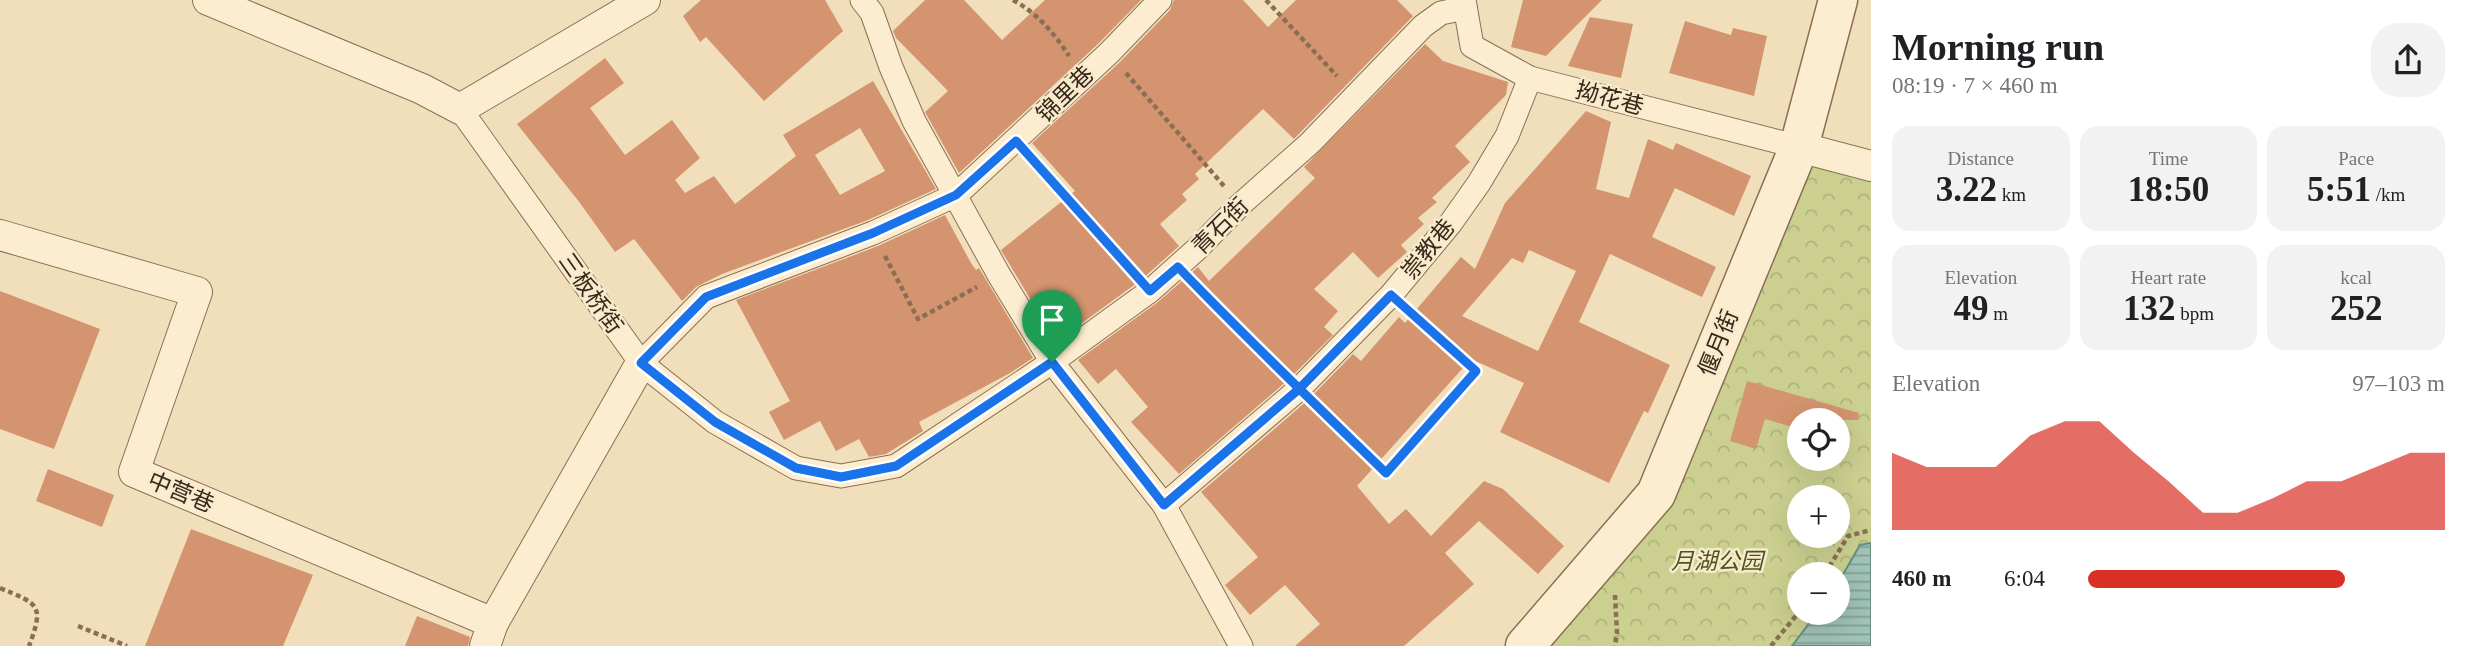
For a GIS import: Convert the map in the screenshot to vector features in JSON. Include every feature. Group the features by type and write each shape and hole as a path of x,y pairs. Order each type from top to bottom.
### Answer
{"street":[{"path":"208,0 422,89 460,109 645,0"},
{"path":"862,0 872,13 914,121 999,275 1052,362 1164,505 1241,646"},
{"name":"锦里巷","path":"641,363 706,297 873,233 956,195 1085,76 1160,0"},
{"name":"偃月街","path":"1525,646 1657,494 1799,147 1838,0"},
{"name":"青石街","path":"1052,362 1150,291 1178,267 1240,205 1310,143 1423,26 1441,13 1464,4"},
{"name":"拗花巷","path":"1464,4 1472,46 1530,78 1799,147"},
{"name":"崇教巷","path":"1164,505 1299,389 1391,295 1450,224 1479,183 1507,136 1530,78"},
{"name":"三板桥街","path":"460,109 641,363 715,422 796,468 841,477 896,466 1052,362"},
{"path":"1799,147 1871,166"},
{"name":"中营巷","path":"0,234 197,292 134,472 489,635"},
{"path":"489,635 641,363"}],"path":[{"path":"1013,0 1028,8 1056,36 1085,76"},
{"path":"1266,0 1356,97"},
{"path":"1109,53 1240,205"},
{"path":"1016,141 1150,291"},
{"path":"873,233 918,319 999,275"},
{"path":"1178,267 1386,473 1476,371 1391,295"},
{"path":"1832,562 1848,536 1871,530"},
{"path":"1611,587 1615,596 1615,646"},
{"path":"0,589 27,600 36,607 38,617 29,646"},
{"path":"1771,646 1788,625"},
{"path":"78,626 127,646"}],"green space":[{"name":"月湖公园","path":"1807,160 1871,177 1871,646 1536,646 1661,497"}],"water":[{"path":"1871,543 1871,646 1792,646 1808,625 1850,625 1850,562 1860,545"}],"building":[{"path":"701,0 825,0 843,31 764,101 706,37 700,42 683,16"},
{"path":"925,0 964,0 1002,40 1045,0 1141,0 1099,43 959,173 925,112 948,91 896,38 893,31"},
{"path":"1174,0 1243,0 1268,27 1296,0 1397,0 1413,16 1294,139 1263,109 1195,174 1199,179 1182,194 1187,200 1160,224 1179,246 1141,280 1056,342 1001,250 1075,191 1032,143 1119,63 1170,10"},
{"path":"1523,0 1602,0 1546,56 1511,47"},
{"path":"1590,17 1633,24 1621,78 1568,66"},
{"path":"1685,21 1731,35 1733,28 1767,36 1754,96 1669,73"},
{"path":"1425,44 1443,61 1508,82 1506,95 1455,146 1470,162 1432,198 1437,202 1418,218 1424,224 1401,245 1407,252 1378,278 1353,252 1314,289 1338,311 1324,327 1333,335 1289,379 1179,474 1131,422 1148,407 1116,369 1098,384 1078,360 1158,302 1198,267 1209,281 1315,178 1304,167"},
{"path":"605,58 624,83 590,108 625,155 672,120 700,158 675,180 685,193 714,176 735,204 796,156 783,135 873,81 936,189 868,220 722,274 696,287 682,301 634,239 615,252 517,124","holes":["860,128 885,171 840,195 815,155"]},
{"path":"1586,111 1611,122 1596,189 1629,198 1648,139 1673,150 1676,143 1751,176 1734,216 1675,188 1652,237 1716,267 1702,297 1610,254 1579,322 1670,365 1648,413 1644,411 1609,483 1500,432 1524,383 1471,359 1357,486 1389,524 1406,509 1431,536 1484,481 1503,489 1564,546 1538,574 1479,521 1445,553 1474,584 1404,646 1295,646 1320,624 1285,585 1250,615 1225,585 1258,557 1201,492 1308,400 1353,354 1361,361 1399,317 1405,323 1461,257 1475,269 1505,203","holes":["1529,250 1576,271 1538,351 1462,316 1512,258 1523,263"]},
{"path":"945,215 971,263 976,270 979,268 1033,358 919,422 923,431 886,454 869,457 859,439 836,451 820,421 784,440 769,412 790,401 736,300 878,246"},
{"path":"0,291 100,329 54,449 0,429"},
{"path":"1747,381 1842,408 1787,408 1787,425 1765,419 1756,449 1730,441"},
{"path":"1850,410 1859,413 1858,420 1850,420"},
{"path":"48,469 114,495 102,527 36,501"},
{"path":"191,529 313,575 283,646 145,646"},
{"path":"417,616 470,637 468,646 405,646"}],"route":[{"path":"1052,362 896,466 841,477 796,468 715,422 641,363 706,297 873,233 956,195 1016,141 1150,291 1178,267 1236,327 1299,389 1386,473 1476,371 1391,295 1299,389 1164,505 1052,362"}]}
